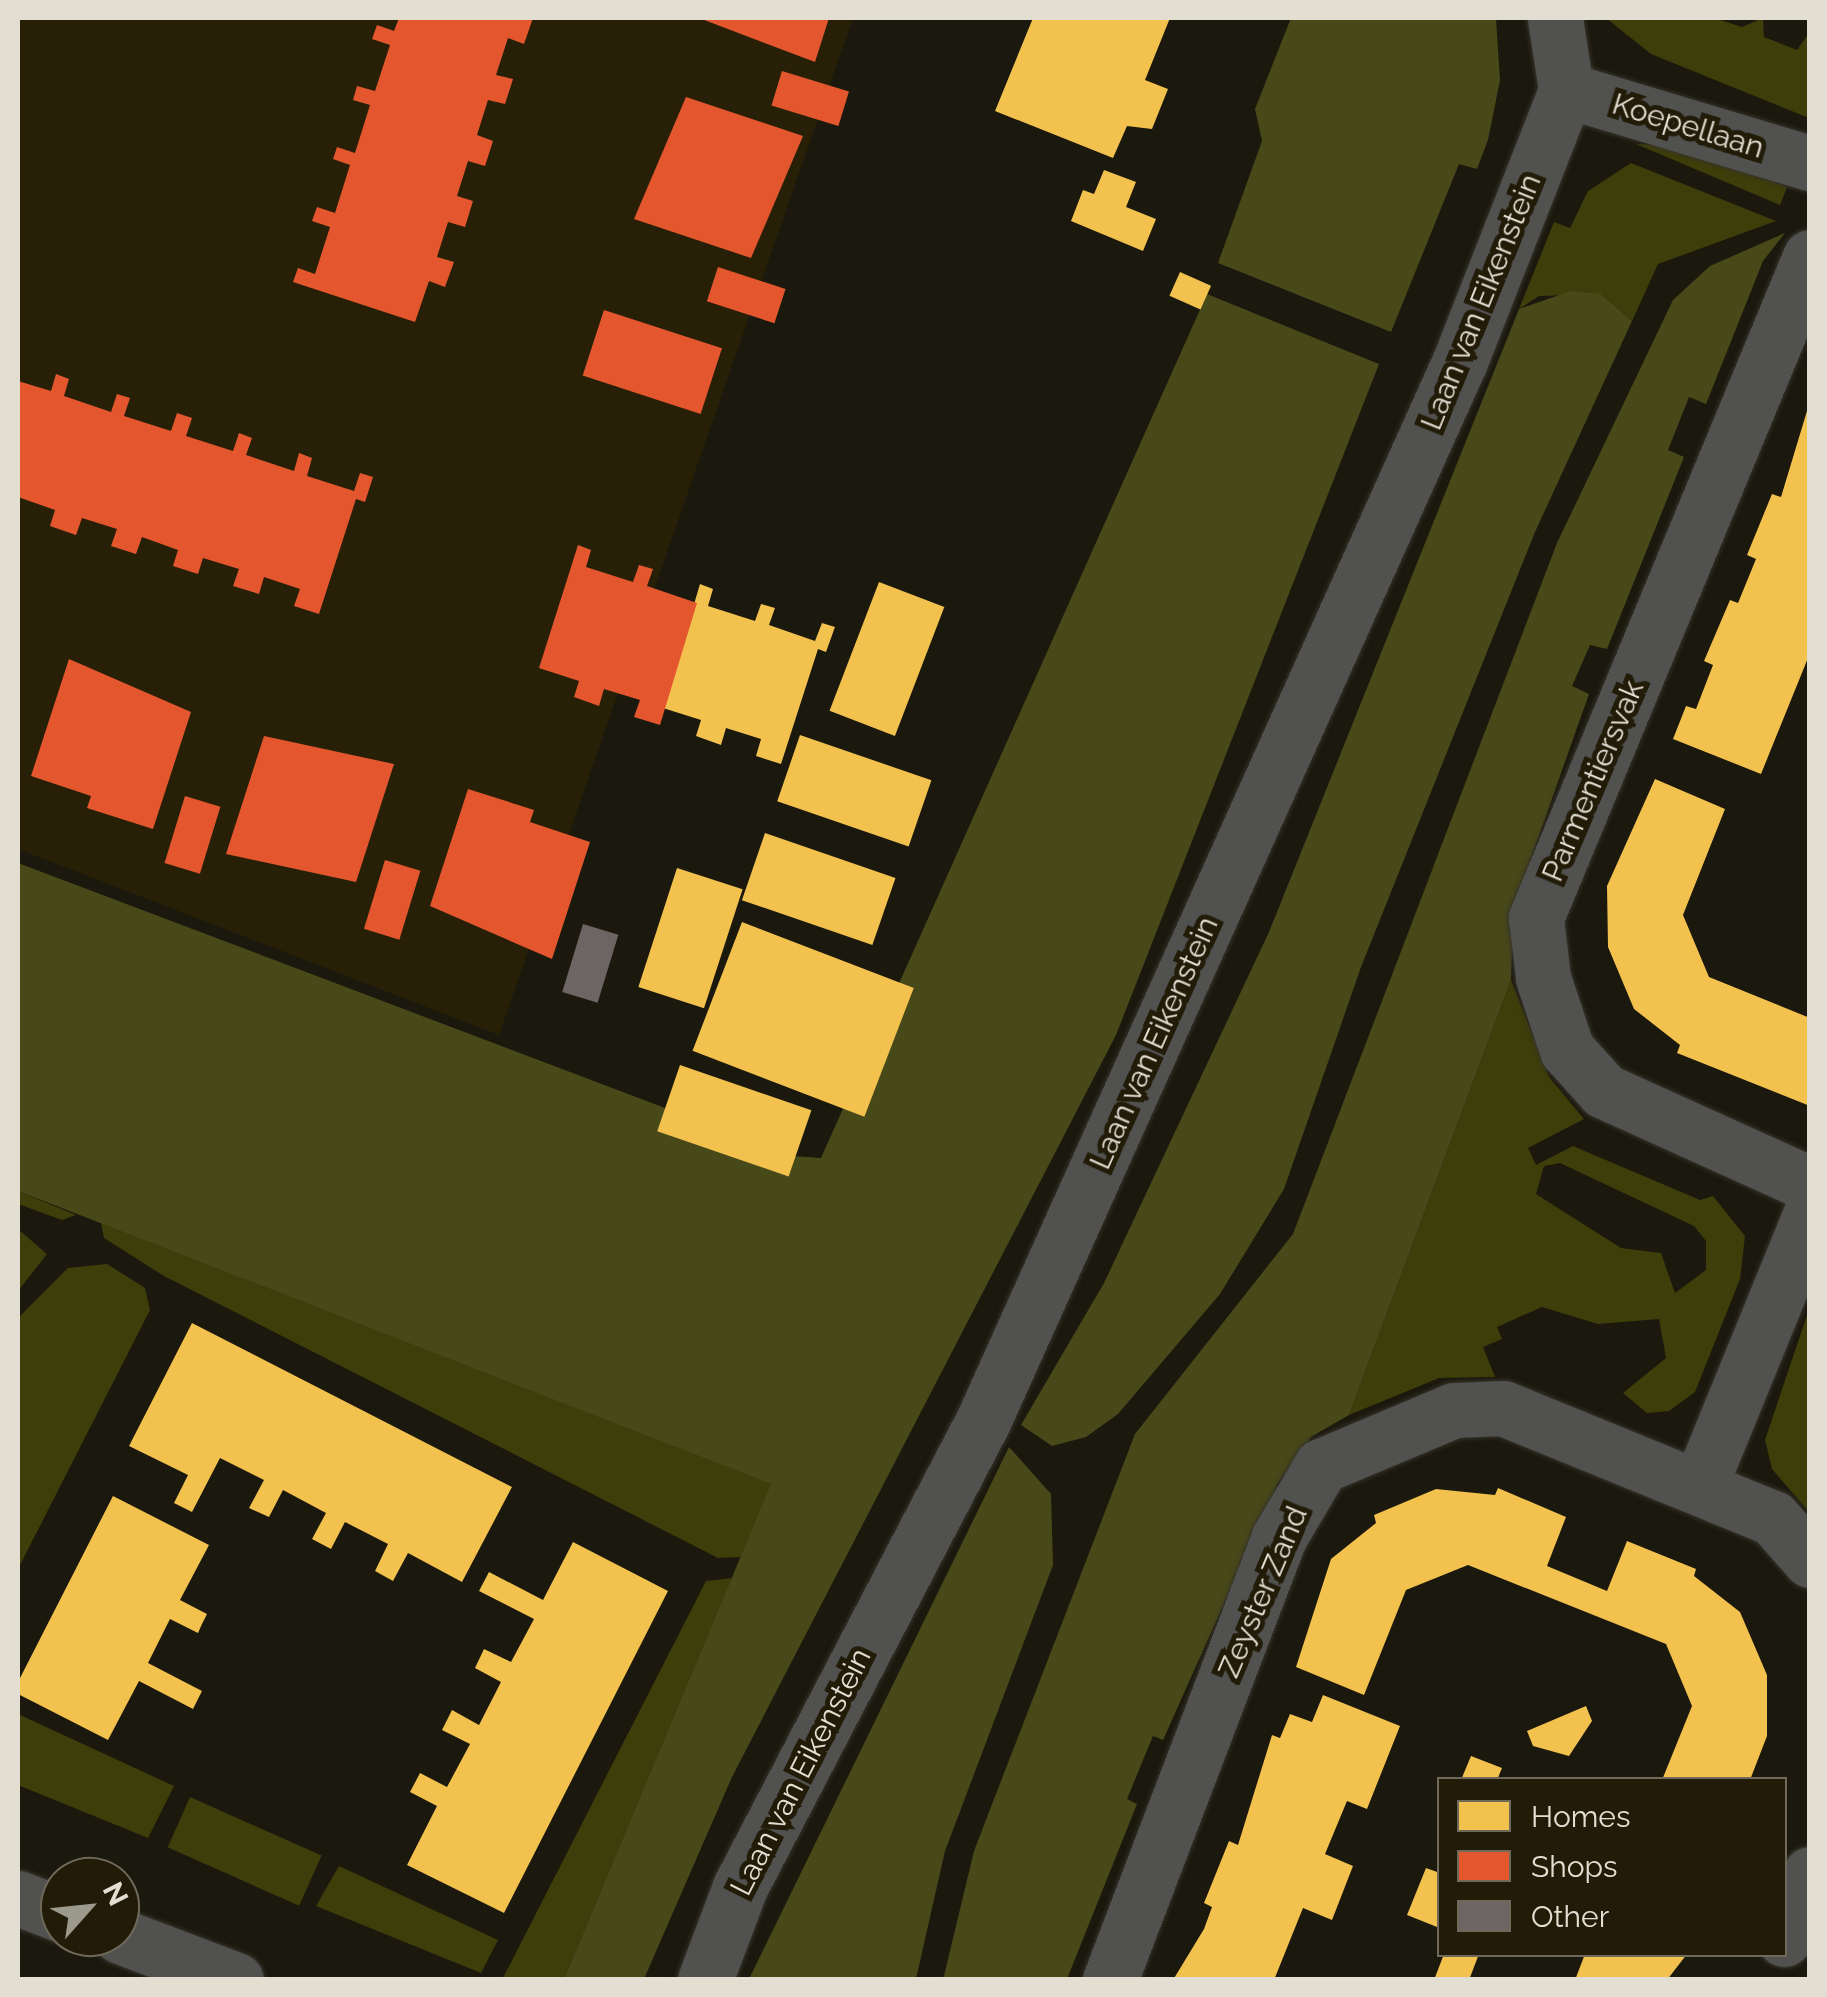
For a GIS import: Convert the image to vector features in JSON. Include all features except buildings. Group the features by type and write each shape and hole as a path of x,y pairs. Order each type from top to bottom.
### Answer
{"street":[{"path":"1555,18 1566,90"},
{"name":"Koepellaan","path":"1566,90 1810,162"},
{"name":"Laan van Eikenstein","path":"705,1980 740,1887 1042,1292 1460,361 1566,90"},
{"name":"Parmentiersvak","path":"1810,258 1536,918 1543,978 1567,1050 1604,1091 1810,1184"},
{"path":"1700,1485 1810,1215"},
{"name":"Zeyster Zand","path":"1110,1980 1278,1539 1321,1466 1454,1410 1503,1408 1700,1485 1773,1518 1810,1560"},
{"path":"1787,1931 1810,1874"},
{"path":"140,1944 236,1980"}],"shaded area":[{"path":"18,18 853,18 499,1035 18,849"},
{"path":"1291,18 1496,18 1500,80 1488,140 1477,169 1459,164 1391,332 1218,263 1262,141 1255,109"},
{"path":"1606,18 1714,18 1742,27 1763,18 1764,37 1797,50 1809,33 1809,118 1651,54"},
{"path":"1636,144 1683,146 1787,187 1780,205"},
{"path":"1631,163 1776,221 1658,264 1632,321 1601,294 1539,296 1519,309 1554,222 1570,228 1588,191"},
{"path":"1785,233 1763,261 1706,404 1689,397 1668,450 1684,457 1607,649 1590,645 1572,686 1589,694 1513,909 1511,980 1349,1415 1311,1437 1278,1483 1163,1740 1153,1736 1127,1799 1137,1804 1067,1979 943,1980 974,1851 1135,1434 1293,1234 1557,543 1673,300 1710,266"},
{"path":"1571,291 1601,294 1632,321 1535,532 1361,967 1284,1189 1220,1294 1118,1414 1086,1437 1052,1446 1021,1425 1104,1283 1269,932 1519,309"},
{"path":"1207,294 1379,364 1116,1035 732,1777 644,1979 564,1979 771,1484 18,1191 18,863 792,1156 821,1158"},
{"path":"1511,980 1549,1077 1584,1119 1528,1148 1536,1165 1573,1146 1700,1200 1713,1196 1745,1236 1740,1279 1695,1392 1669,1411 1647,1413 1623,1393 1666,1358 1659,1319 1598,1324 1542,1307 1497,1327 1502,1339 1483,1347 1495,1377 1439,1378 1349,1415","holes":["1560,1163 1694,1226 1706,1241 1706,1270 1675,1293 1661,1253 1621,1248 1536,1194 1544,1166"]},
{"path":"18,1191 76,1215 62,1220 18,1204"},
{"path":"101,1223 772,1484 741,1557 718,1558 164,1276 104,1238"},
{"path":"18,1229 47,1254 18,1291"},
{"path":"107,1264 145,1288 150,1310 18,1569 18,1318 68,1268"},
{"path":"1809,1309 1810,1512 1772,1469 1765,1440"},
{"path":"1009,1447 1051,1494 1053,1565 945,1851 916,1979 749,1979"},
{"path":"732,1578 564,1979 502,1980 706,1581"},
{"path":"18,1714 174,1786 148,1838 18,1785"},
{"path":"190,1797 322,1856 299,1906 168,1847"},
{"path":"339,1866 498,1940 481,1973 316,1906"}]}
